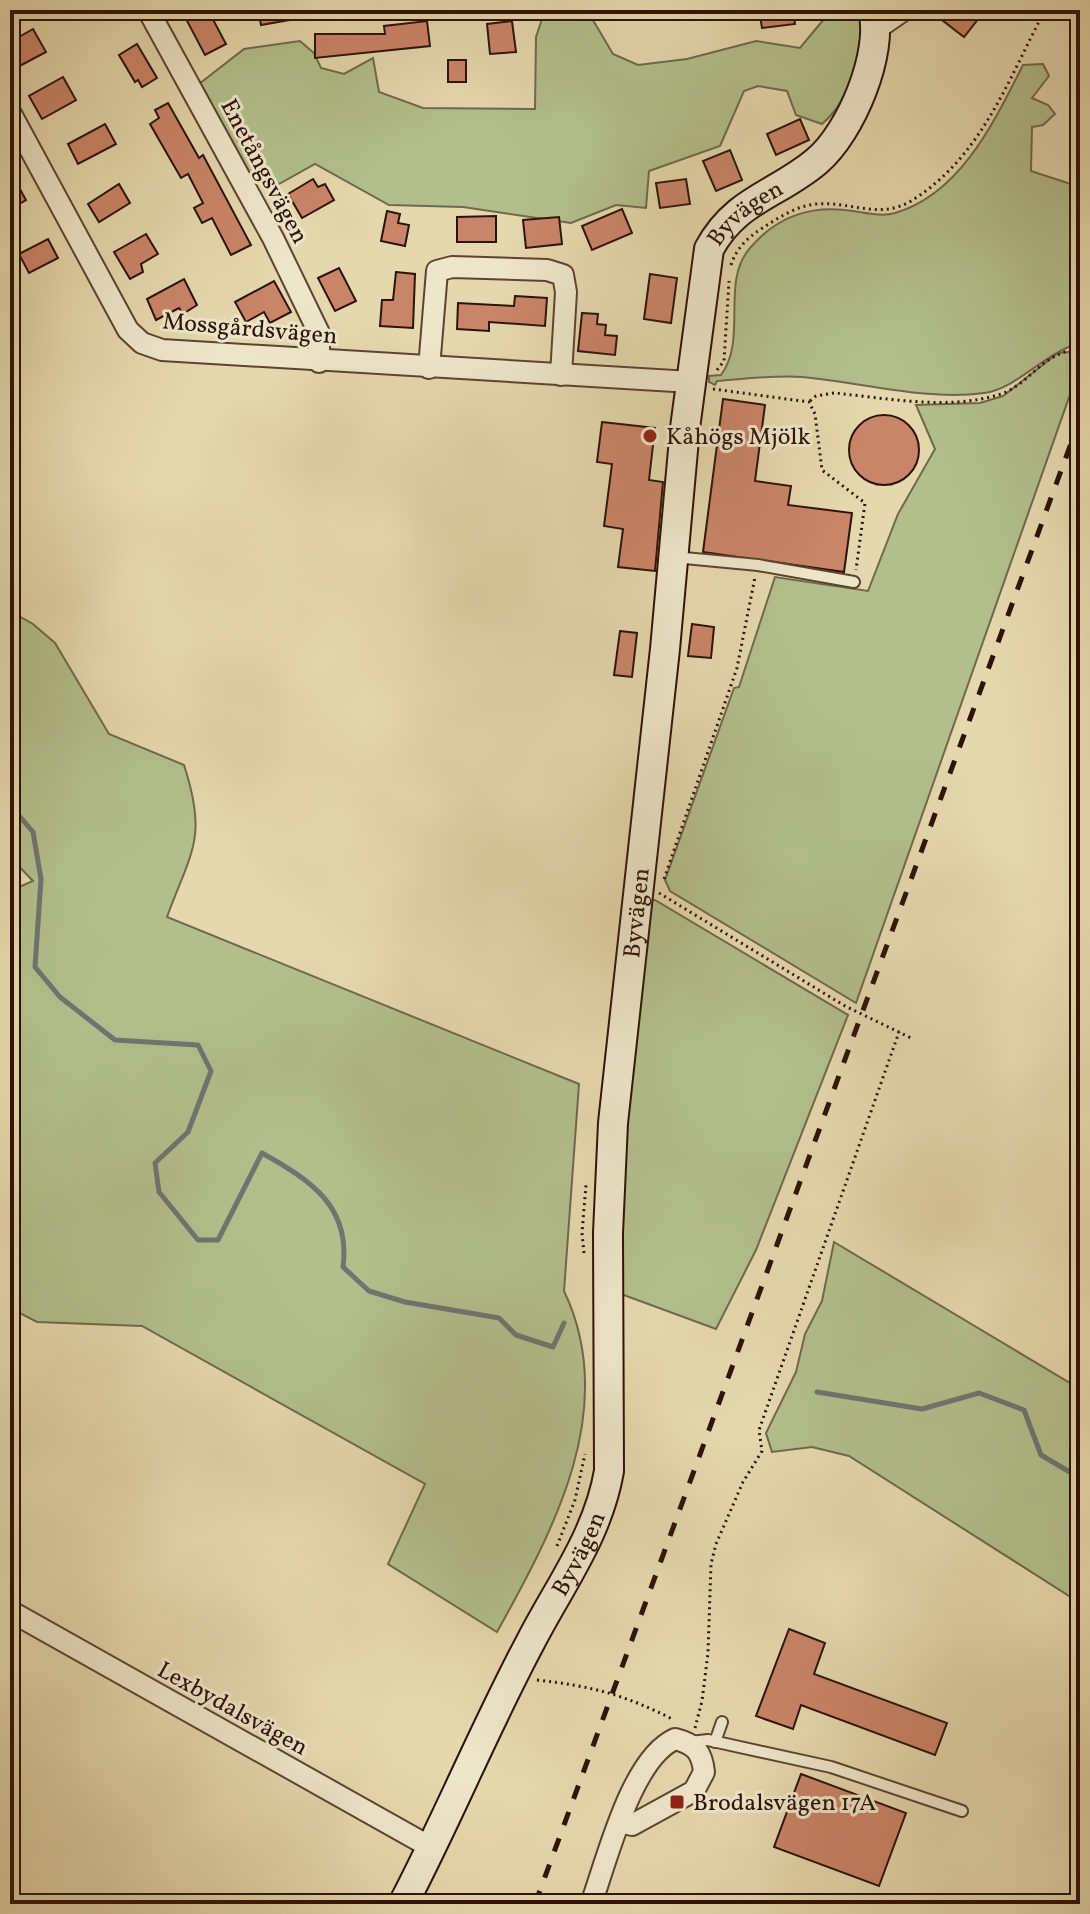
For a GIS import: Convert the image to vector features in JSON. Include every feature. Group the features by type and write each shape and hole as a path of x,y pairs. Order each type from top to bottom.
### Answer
{"street":[{"name":"Enetångsvägen","path":"148,10 273,238 319,333 319,362"},
{"path":"875,19 904,10"},
{"name":"Byvägen","path":"403,1904 514,1677 598,1518 609,1471 608,1217 613,1123 647,890 672,557 709,249 720,227 739,209 819,160 837,137 875,51 875,19"},
{"name":"Mossgårdsvägen","path":"10,112 128,330 142,343 162,350 319,362 691,382"},
{"path":"429,368 437,271 452,267 547,270 563,275 566,292 561,375"},
{"name":"Lexbydalsvägen","path":"10,1611 432,1848"},
{"path":"591,1904 621,1822 654,1752 675,1739 691,1736 702,1758 704,1772 698,1786 632,1825 621,1822"}],"lane":[{"path":"672,557 758,565 854,582"},
{"path":"715,1742 722,1722"},
{"path":"691,1736 831,1767 962,1811"}],"path":[{"path":"10,19 28,10"},
{"path":"691,382 706,388 809,402 816,396 834,393 945,402 1003,393 1059,351 1080,349"},
{"path":"809,402 815,414 822,470 865,503 854,582"},
{"path":"758,565 737,668 647,890 845,1006 911,1038"},
{"path":"514,1677 596,1687 632,1698 691,1736 702,1701 711,1564 716,1544 743,1482 762,1451 759,1430 899,1032"}],"green space":[{"path":"545,10 587,10 613,54 638,65 687,59 756,41 800,48 824,19 863,12 857,58 848,87 833,113 822,124 796,115 787,91 758,86 744,91 720,146 649,171 646,208 616,205 571,223 463,207 389,205 315,164 279,184 252,179 199,84 244,49 300,41 314,53 321,68 344,74 373,58 379,92 423,108 535,109 536,37"},
{"path":"1043,64 1049,76 1032,98 1048,105 1055,114 1043,125 1032,127 1031,171 1080,187 1080,343 1055,354 1008,385 984,393 939,395 791,377 717,381 715,385 709,382 709,376 721,375 729,361 733,345 737,277 741,262 761,237 784,220 810,211 838,210 885,215 918,203 939,190 973,152 988,131 1023,65"},
{"path":"1058,353 1080,354 1080,366 856,1003 670,891 665,880 734,688 739,687 775,577 868,591 898,514 935,449 916,405 980,403 1003,396"},
{"path":"10,611 33,624 55,643 109,734 184,765 195,811 194,844 167,917 579,1084 564,1291 580,1335 585,1379 582,1423 573,1467 558,1510 497,1632 388,1564 425,1484 142,1326 37,1322 10,1308 10,891 33,881 10,857"},
{"path":"645,900 655,900 848,1015 756,1250 716,1329 621,1294 620,1166"},
{"path":"834,1242 1080,1389 1080,1603 849,1456 812,1447 772,1452 766,1433 796,1372 805,1334 822,1301"}],"building":[{"path":"208,10 226,44 205,55 186,19"},
{"path":"258,10 306,10 307,17 261,25"},
{"path":"759,10 793,10 795,24 762,28"},
{"path":"929,10 968,10 979,18 964,37"},
{"path":"427,21 430,46 315,58 315,34 385,34 384,26"},
{"path":"512,21 516,52 490,54 487,24"},
{"path":"33,29 46,52 10,71 10,42"},
{"path":"137,44 157,78 142,87 138,80 135,82 119,55"},
{"path":"448,60 466,60 466,82 448,82"},
{"path":"63,77 76,100 42,119 29,96"},
{"path":"168,103 199,158 203,155 251,245 231,255 212,218 202,223 194,208 203,203 188,174 181,178 150,124 159,118 155,110"},
{"path":"800,119 809,140 776,155 767,134"},
{"path":"105,124 116,144 78,164 68,144"},
{"path":"730,150 742,180 716,191 703,161"},
{"path":"10,171 26,200 10,209"},
{"path":"313,179 318,187 325,184 334,200 302,218 288,194"},
{"path":"686,179 690,204 660,208 656,183"},
{"path":"119,184 130,203 99,222 88,204"},
{"path":"622,209 632,233 592,250 582,226"},
{"path":"387,211 400,214 398,223 409,225 405,246 381,241"},
{"path":"496,216 496,242 457,242 457,217"},
{"path":"559,217 562,244 526,248 523,220"},
{"path":"146,234 158,254 141,264 143,272 130,279 114,252"},
{"path":"48,239 58,258 29,273 19,254"},
{"path":"339,268 356,301 335,311 318,278"},
{"path":"396,272 415,274 413,328 380,326 382,300 393,300"},
{"path":"650,274 677,278 671,323 644,319"},
{"path":"184,279 197,305 183,314 179,308 156,320 147,299"},
{"path":"274,281 291,312 270,323 264,312 246,322 235,302"},
{"path":"515,296 547,298 545,326 489,322 489,331 457,329 458,303 514,306"},
{"path":"582,313 598,314 597,324 606,325 605,335 617,336 615,355 578,351"},
{"path":"723,399 765,405 755,481 791,486 788,505 852,513 844,572 703,552"},
{"path":"877,415 891,415 913,430 919,450 917,463 909,475 891,485 877,485 855,470 849,457 849,443 864,421"},
{"path":"602,422 655,428 649,480 663,482 655,571 618,567 623,529 604,526 612,464 597,462"},
{"path":"692,624 714,627 711,658 688,656"},
{"path":"620,631 637,633 632,677 614,675"},
{"path":"789,1629 825,1643 814,1674 947,1723 935,1755 801,1705 793,1729 756,1716"},
{"path":"801,1774 906,1813 879,1886 774,1847"}],"waterway":[{"path":"10,805 33,832 41,879 35,967 60,997 115,1040 198,1045 211,1071 188,1132 155,1163 159,1192 198,1240 218,1240 262,1153 296,1174 324,1197 340,1227 344,1246 343,1267 369,1291 405,1302 499,1318 516,1335 553,1347 564,1323"},
{"path":"817,1392 922,1409 979,1393 1024,1410 1041,1455 1080,1478"}],"railway":[{"path":"535,1904 1080,419"}],"place":[{"name":"Kåhögs Mjölk","path":"650,436"},
{"name":"Brodalsvägen 17A","path":"677,1802"}]}
